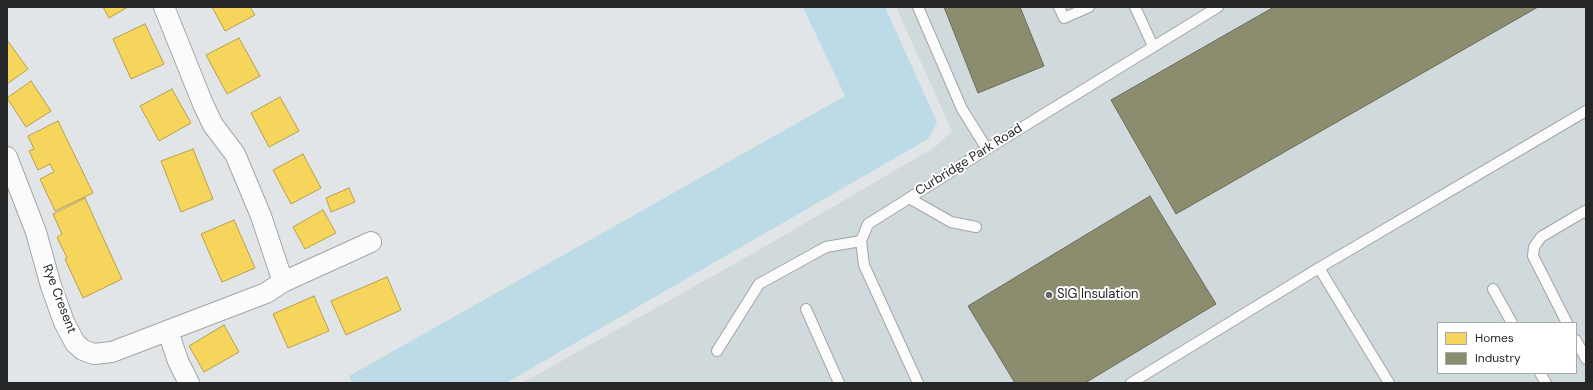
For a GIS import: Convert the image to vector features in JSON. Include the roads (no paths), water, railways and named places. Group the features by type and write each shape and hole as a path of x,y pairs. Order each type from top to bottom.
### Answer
{"street":[{"path":"164,7 203,104 214,124 235,154 261,216 283,282"},
{"name":"Rye Cresent","path":"7,157 36,232 51,286 64,322 75,342 83,350 94,354 112,352 168,332 266,293 283,282 371,242"},
{"path":"168,332 178,361 189,383"}],"lane":[{"path":"918,7 962,108 987,149"},
{"path":"1059,7 1064,18 1089,7"},
{"path":"1135,7 1153,46"},
{"name":"Curbridge Park Road","path":"861,241 868,224 1218,7"},
{"path":"1131,383 1319,268 1586,111"},
{"path":"909,198 951,222 976,227"},
{"path":"1566,322 1532,256 1534,247 1541,237 1585,211 1586,213"},
{"path":"717,351 759,284 826,247 861,241 864,266 918,383"},
{"path":"1319,268 1388,383"},
{"path":"1493,289 1511,322"},
{"path":"806,309 839,383"},
{"path":"1577,342 1586,359"},
{"path":"1541,374 1546,383"}],"place":[{"name":"SIG Insulation","path":"1049,295"}]}
